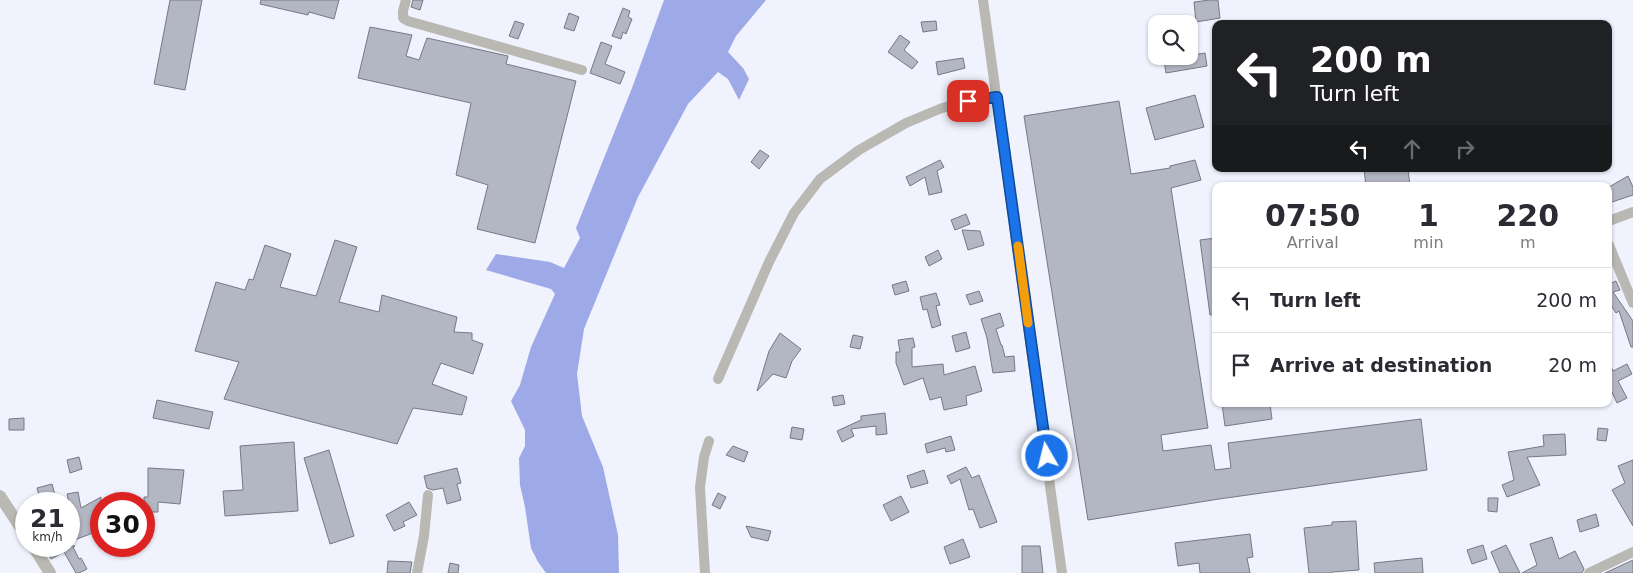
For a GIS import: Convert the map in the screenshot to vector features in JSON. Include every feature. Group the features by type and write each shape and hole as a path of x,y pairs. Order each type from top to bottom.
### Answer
{"street":[{"path":"406,0 402,12 403,18 408,20 582,70"},
{"path":"983,0 1062,573"},
{"path":"718,379 769,262 794,213 820,178 860,150 906,123 942,108 968,101 997,97"},
{"path":"1612,220 1633,212"},
{"path":"1612,252 1633,303"},
{"path":"705,573 700,487 704,456 709,441"},
{"path":"417,573 424,536 428,495"},
{"path":"0,496 15,519"},
{"path":"1589,573 1633,552"},
{"path":"40,557 50,573"}],"water":[{"path":"664,0 766,0 736,36 728,52 743,68 749,79 739,100 728,79 718,72 688,104 638,197 584,329 577,374 582,416 603,467 618,535 619,573 546,573 531,548 520,485 519,458 525,446 525,430 511,401 520,385 531,347 555,294 551,289 486,270 496,254 550,262 564,268 580,238 576,228 632,88"}],"building":[{"path":"170,0 202,0 185,90 154,84"},
{"path":"261,0 339,0 334,19 309,12 308,15 260,4"},
{"path":"413,0 423,0 420,10 411,7"},
{"path":"1218,0 1220,18 1198,22 1194,2"},
{"path":"623,8 630,11 628,17 632,19 626,34 623,32 621,39 612,36"},
{"path":"569,13 579,17 574,31 564,28"},
{"path":"515,21 524,24 518,39 509,36"},
{"path":"936,21 937,30 923,32 921,22"},
{"path":"370,27 412,35 406,56 419,60 427,38 508,56 506,64 576,81 535,243 477,229 488,185 456,175 471,103 358,78"},
{"path":"900,35 910,42 904,50 918,62 912,69 888,52"},
{"path":"601,42 612,46 605,64 625,72 620,84 590,73"},
{"path":"1205,53 1207,66 1166,73 1165,65 1198,65 1198,54"},
{"path":"963,58 965,68 938,75 936,62"},
{"path":"1195,95 1204,127 1155,140 1146,108"},
{"path":"1119,101 1131,174 1170,168 1170,166 1195,160 1201,180 1171,188 1208,428 1161,435 1163,451 1211,445 1215,470 1231,468 1228,443 1421,419 1427,470 1219,499 1088,520 1024,116"},
{"path":"760,150 769,156 759,169 751,162"},
{"path":"940,160 944,167 937,171 942,192 929,195 925,177 910,186 906,177"},
{"path":"1364,172 1408,172 1410,182 1366,182"},
{"path":"1628,176 1633,187 1633,195 1612,202 1612,185"},
{"path":"966,214 970,224 955,230 951,220"},
{"path":"962,230 980,231 984,245 968,250"},
{"path":"1212,238 1212,315 1210,315 1200,240"},
{"path":"335,240 357,247 339,302 379,312 382,295 457,317 454,332 472,333 472,340 483,344 473,374 441,363 432,384 467,397 462,415 413,408 397,444 224,399 239,362 195,351 216,282 245,290 249,279 253,280 265,245 291,254 280,287 316,296"},
{"path":"938,250 942,259 929,266 925,257"},
{"path":"906,281 909,291 895,295 892,285"},
{"path":"1616,281 1620,290 1613,292 1633,321 1633,347 1631,347 1619,311 1616,313 1612,307 1612,283"},
{"path":"979,291 983,301 970,305 966,295"},
{"path":"936,293 940,305 936,306 941,325 932,328 927,309 923,310 920,297"},
{"path":"1000,313 1004,326 996,329 1005,357 1014,356 1015,371 993,373 987,338 981,319"},
{"path":"966,332 970,348 956,352 952,336"},
{"path":"780,333 801,349 792,361 786,378 773,374 757,391 769,351"},
{"path":"853,335 863,337 860,349 850,347"},
{"path":"913,338 915,347 912,348 912,367 943,364 944,375 975,366 982,391 966,396 967,405 944,410 941,397 930,400 923,378 904,385 896,363 896,352 900,352 898,340"},
{"path":"1627,364 1632,374 1618,381 1627,398 1617,403 1612,392 1612,368 1613,371"},
{"path":"843,395 845,404 834,406 832,397"},
{"path":"157,400 213,412 209,429 153,418"},
{"path":"1222,407 1270,407 1272,419 1225,426"},
{"path":"885,413 887,434 876,435 876,426 851,429 854,436 842,442 837,431 861,420 861,416"},
{"path":"24,418 24,430 9,430 9,419"},
{"path":"792,427 804,429 802,440 790,438"},
{"path":"1598,428 1608,429 1606,441 1597,440"},
{"path":"1565,434 1566,455 1527,457 1540,485 1507,497 1502,485 1514,480 1508,452 1544,446 1543,435"},
{"path":"951,436 955,450 946,452 945,448 927,453 925,444"},
{"path":"294,442 298,511 225,516 223,491 243,490 240,446"},
{"path":"733,446 748,452 744,462 726,455"},
{"path":"329,450 354,536 330,544 304,458"},
{"path":"79,457 82,469 70,473 67,460"},
{"path":"1633,460 1633,526 1612,490 1625,483 1618,466"},
{"path":"966,467 972,478 979,475 997,522 980,528 973,509 969,510 960,479 951,484 947,476"},
{"path":"148,468 184,470 180,504 158,502 158,512 155,512 155,492 148,492"},
{"path":"457,468 461,483 457,484 461,500 447,504 443,488 433,490 427,488 424,476"},
{"path":"924,470 928,483 911,488 907,476"},
{"path":"52,484 54,492 38,492 37,488"},
{"path":"718,493 726,497 720,509 712,505"},
{"path":"901,496 909,512 891,521 883,505"},
{"path":"1488,498 1498,498 1497,512 1488,511"},
{"path":"409,502 417,515 403,522 405,526 394,531 386,515"},
{"path":"80,503 81,508 90,503 90,534 80,538"},
{"path":"1596,514 1599,526 1580,532 1577,520"},
{"path":"1356,521 1359,570 1309,573 1304,528 1332,525 1332,522"},
{"path":"746,526 771,531 768,541 751,537"},
{"path":"1250,534 1253,557 1247,558 1250,573 1200,573 1199,563 1178,566 1175,543"},
{"path":"1552,537 1559,559 1575,551 1584,569 1582,573 1522,573 1537,565 1530,544"},
{"path":"963,539 970,557 950,564 944,547"},
{"path":"1483,545 1487,559 1472,564 1467,550"},
{"path":"1506,545 1520,573 1500,573 1491,552"},
{"path":"1022,546 1040,546 1043,573 1022,573"},
{"path":"67,557 81,558 87,569 76,573"},
{"path":"1422,558 1423,573 1375,573 1374,563"},
{"path":"1633,560 1633,573 1605,573"},
{"path":"388,561 412,562 410,573 387,573"},
{"path":"450,563 459,565 458,573 448,573"}],"slow traffic":[{"path":"1018,246 1028,323"}],"route":[{"path":"968,101 997,97 1047,456"}]}
